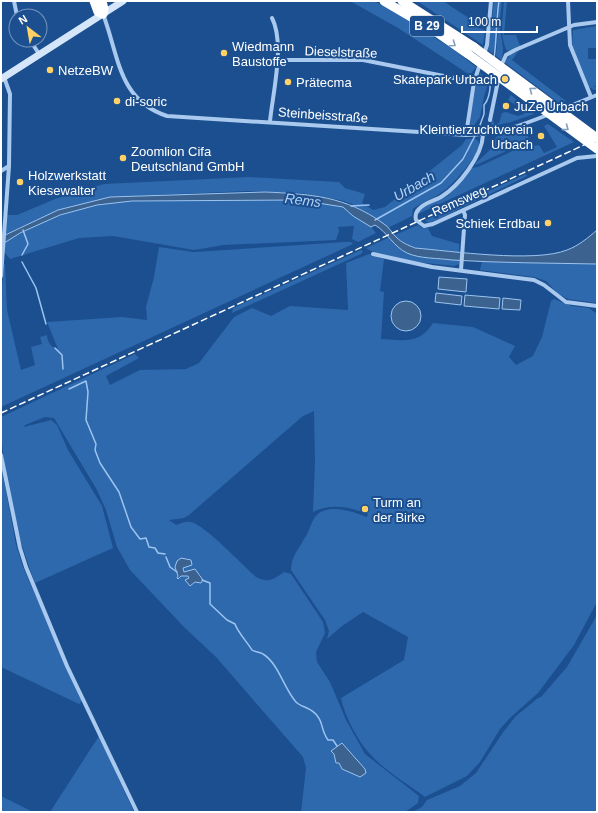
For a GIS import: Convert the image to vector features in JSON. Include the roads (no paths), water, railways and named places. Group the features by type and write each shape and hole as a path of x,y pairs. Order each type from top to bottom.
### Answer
{"highway":[{"path":"94,1 98,12 103,14 104,8 102,1"},
{"name":"B 29","path":"384,1 471,50 597,149"},
{"name":"B 29","path":"402,1 597,138"}],"street":[{"path":"1,276 4,228 3,217 9,166 10,94 2,78 123,1"},
{"path":"468,135 474,82 487,45 491,1"},
{"path":"568,1 568,28 570,45 591,98"},
{"name":"Steinbeisstraße","path":"103,14 122,76 134,96 145,106 167,116 270,121 482,135 524,124 597,95"},
{"path":"270,121 277,60 277,28 272,18"},
{"path":"490,120 499,71 506,55 574,25 597,22"},
{"path":"35,48 39,54"},
{"name":"Dieselstraße","path":"277,60 363,60 474,82"},
{"name":"Remsweg","path":"482,135 483,144 479,155 472,164 447,193 420,207 416,214 416,220 421,225 427,226 577,158 597,156"},
{"path":"1,171 9,166"},
{"path":"461,270 465,215 463,210"},
{"path":"373,254 401,261 534,280 544,284 566,302 597,306"},
{"path":"1,455 20,548 26,567 67,666 138,812"}],"water":[{"name":"Rems","path":"265,192 327,198 356,207 386,225 396,237 405,244 415,248 492,255 535,256 553,254 567,250 583,242 597,230 597,264 470,261 412,255 402,250 375,225 371,227 353,216 343,207 299,200 132,201 97,205 60,215 20,233 1,245 1,237 58,210 110,197"},
{"path":"439,277 467,279 466,292 438,289"},
{"path":"436,293 462,296 461,305 435,302"},
{"path":"465,295 500,298 499,309 464,306"},
{"path":"503,298 521,300 520,310 502,309"},
{"path":"406,301 412,302 420,310 420,322 412,330 406,331 400,330 392,322 391,316 392,310 400,302"},
{"path":"181,558 191,560 192,565 183,568 184,572 195,569 203,580 201,583 195,582 190,586 185,580 189,578 188,576 181,576 178,579 177,578 178,576 175,567 177,561"},
{"path":"342,743 365,769 366,773 360,777 342,769 339,763 336,763 334,754 331,751"}],"waterway":[{"name":"Urbach","path":"494,58 499,1"},
{"name":"Urbach","path":"375,220 441,183 463,159 479,128 484,114 484,105 489,94 491,75"},
{"path":"351,206 369,205"},
{"path":"22,255 28,244 23,230"},
{"path":"22,262 36,288 46,324"},
{"path":"55,348 62,355 63,369"},
{"path":"69,389 86,381 88,392 86,420 96,444 95,450 100,463 119,492 131,527 140,539 146,538 149,547 155,548 158,553 165,554"},
{"path":"166,557 170,567 177,572"},
{"path":"202,580 210,583 210,604 227,620 235,624 252,650 262,653 269,658 292,697 296,702 310,709 316,714 320,719 324,733 328,740 333,740 337,746"}],"railway":[{"path":"1,413 597,139"}],"place":[{"name":"Wiedmann Baustoffe","path":"224,53"},
{"name":"NetzeBW","path":"50,70"},
{"name":"Skatepark Urbach","path":"505,79"},
{"name":"Prätecma","path":"288,82"},
{"name":"di-soric","path":"117,101"},
{"name":"JuZe Urbach","path":"506,106"},
{"name":"Kleintierzuchtverein Urbach","path":"541,136"},
{"name":"Zoomlion Cifa Deutschland GmbH","path":"123,158"},
{"name":"Holzwerkstatt Kiesewalter","path":"20,182"},
{"name":"Schiek Erdbau","path":"548,223"},
{"name":"Turm an der Birke","path":"365,509"}]}
